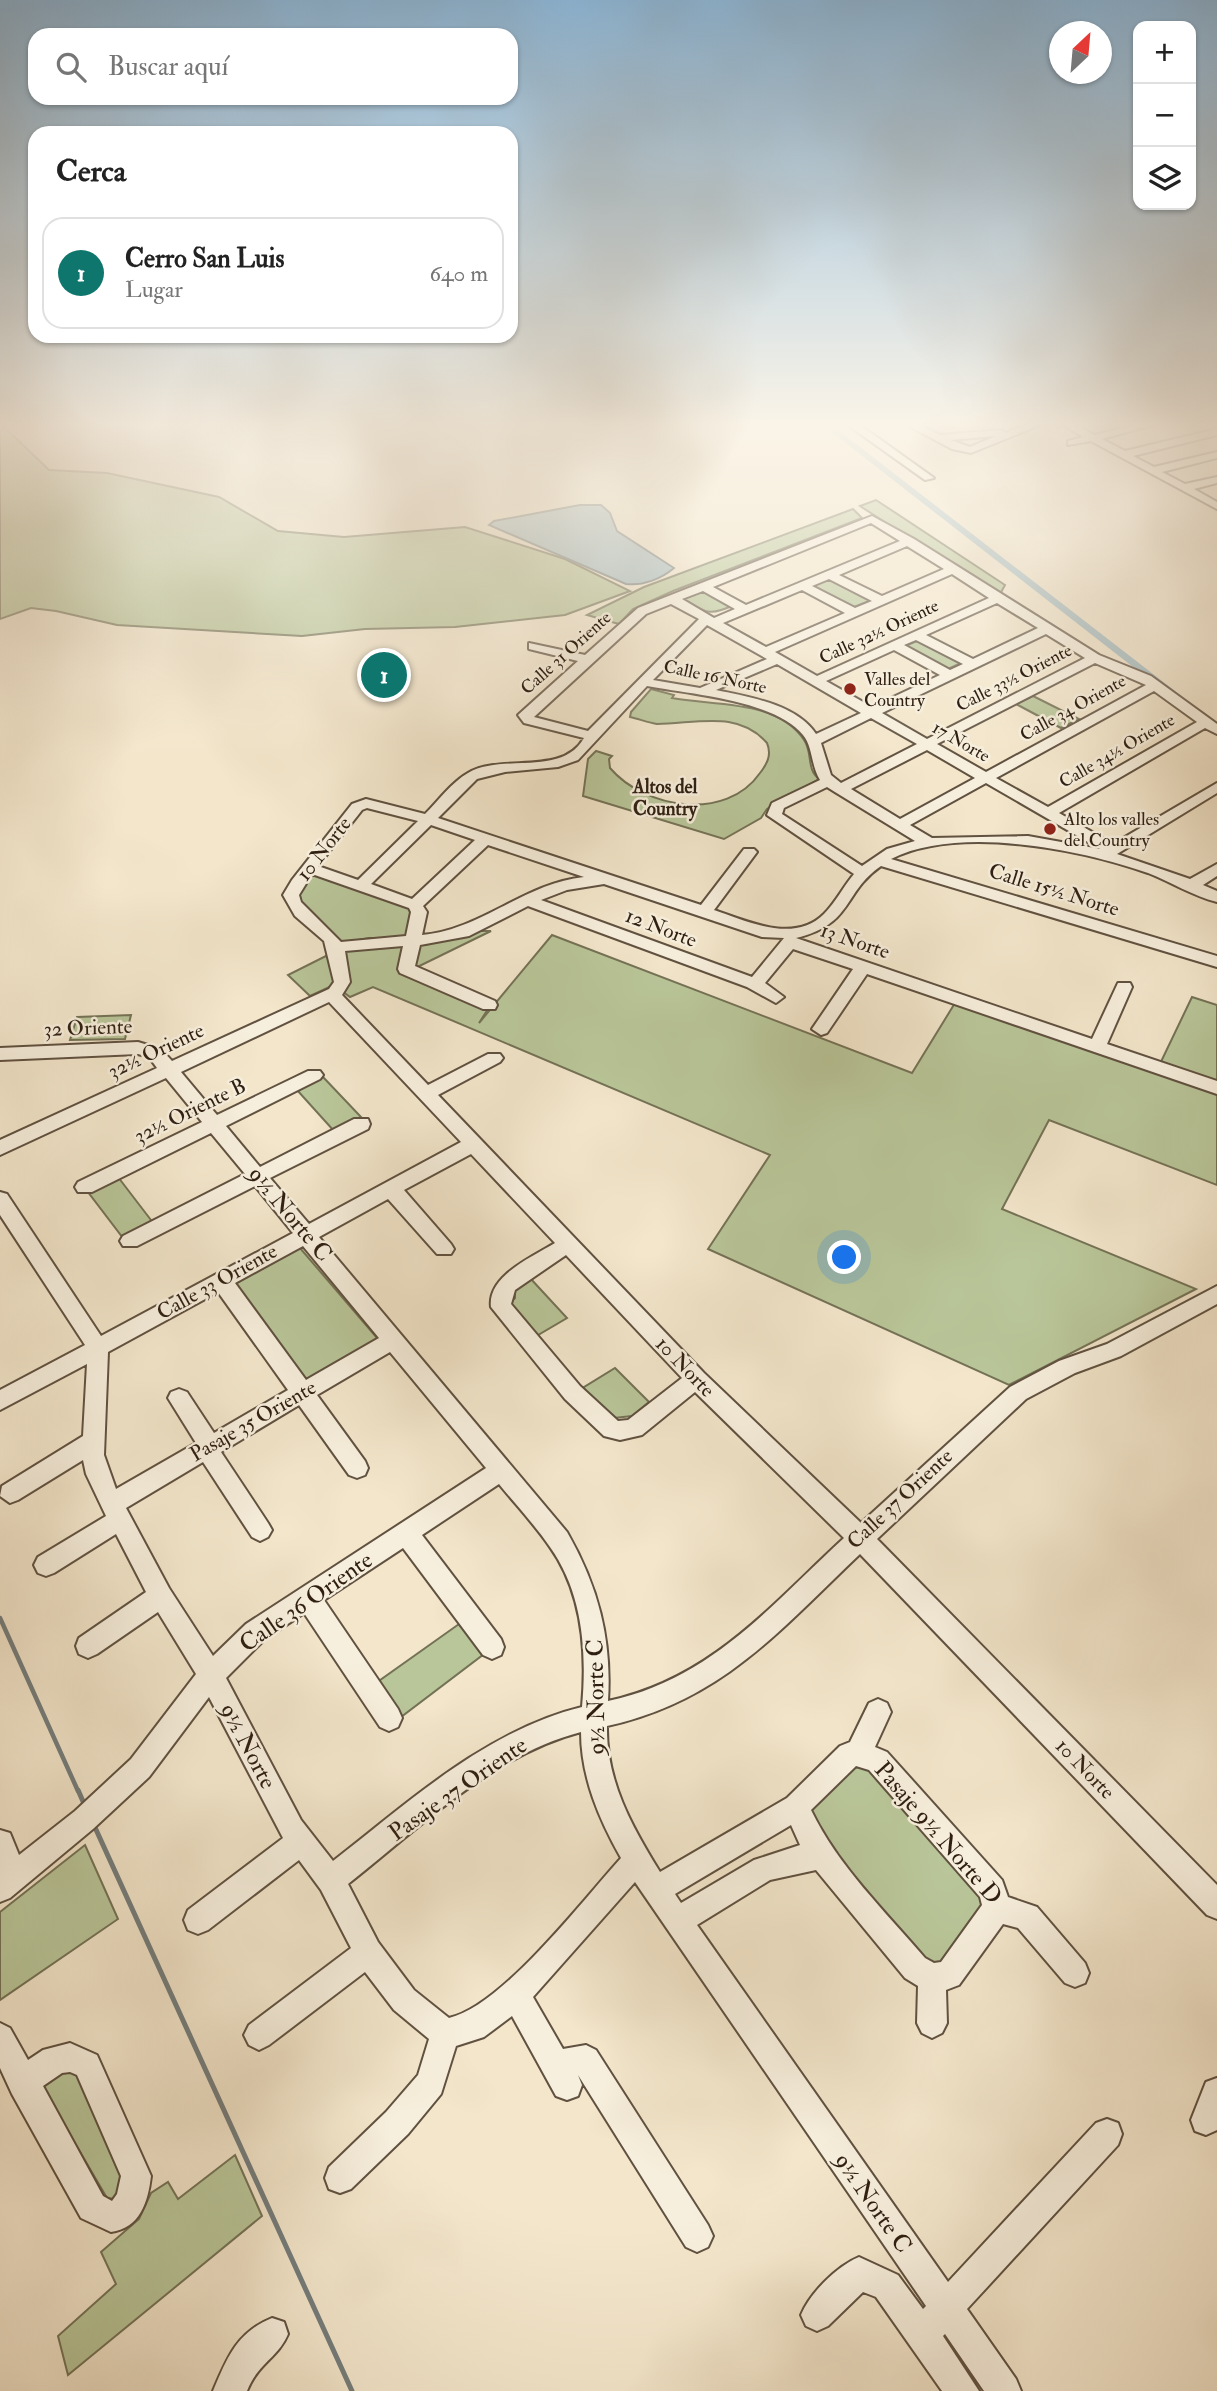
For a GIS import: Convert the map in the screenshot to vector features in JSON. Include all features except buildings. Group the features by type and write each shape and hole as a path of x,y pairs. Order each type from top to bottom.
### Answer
{"street":[{"name":"Calle 31 Oriente","path":"592,737 525,717 642,611 828,535"},
{"name":"Calle 31 Oriente","path":"901,535 910,541"},
{"path":"360,886 422,818 476,770 567,761 582,754 592,737 644,682 709,621 746,610 910,541 1094,658 1155,685 1212,726"},
{"path":"698,694 855,613 954,569"},
{"path":"830,575 882,601"},
{"path":"701,585 746,610"},
{"path":"803,586 855,613"},
{"name":"17 Norte","path":"670,598 1118,854"},
{"name":"Calle 32½ Oriente","path":"814,682 998,598"},
{"path":"929,843 823,776 813,741 1046,629"},
{"path":"676,651 727,632"},
{"path":"916,635 973,664"},
{"path":"894,645 950,675"},
{"path":"534,646 586,659"},
{"name":"Calle 33½ Oriente","path":"864,874 778,818 774,811 777,806 834,785 926,744 1094,658"},
{"name":"Calle 16 Norte","path":"644,682 698,694 743,699 772,708 805,729 813,741"},
{"name":"Calle 34 Oriente","path":"899,825 1155,685"},
{"name":"Calle 34½ Oriente","path":"1048,813 1212,726"},
{"path":"1118,854 1217,787"},
{"name":"13 Norte","path":"366,803 422,818 756,931 791,938 863,968 1217,1088"},
{"name":"10 Norte","path":"366,803 357,807 293,889 292,902 327,933 335,948 342,982 332,995 696,1379 859,1537 1217,1906"},
{"path":"415,905 485,839"},
{"path":"753,983 758,981 791,938 826,922 878,860 900,850 929,843 1025,840 1118,854 1217,898"},
{"path":"704,913 748,852"},
{"name":"Calle 15½ Norte","path":"878,860 1217,962"},
{"path":"309,868 415,905 419,912 410,941 406,969 489,1005"},
{"path":"1192,885 1217,869"},
{"path":"335,948 360,941 410,941 462,932 572,883 586,881 619,884"},
{"name":"12 Norte","path":"530,901 753,983 776,997"},
{"path":"821,1029 863,968"},
{"path":"1097,1047 1124,987"},
{"name":"32½ Oriente","path":"0,1148 332,995"},
{"name":"32 Oriente","path":"0,1054 144,1049 155,1054 170,1070"},
{"path":"425,1094 494,1058"},
{"name":"9½ Norte C","path":"170,1070 559,1540 586,1594 596,1635 595,1751 602,1784 637,1860 1003,2391"},
{"name":"32½ Oriente B","path":"85,1187 314,1075"},
{"path":"130,1241 361,1124"},
{"name":"Calle 33 Oriente","path":"0,1401 473,1144"},
{"path":"390,1188 444,1249"},
{"path":"0,1199 98,1348"},
{"path":"568,1244 519,1276 502,1292 501,1307 577,1395 615,1430 634,1428 696,1379"},
{"path":"221,1280 357,1468"},
{"name":"Calle 37 Oriente","path":"595,1715 644,1705 704,1678 736,1654 859,1537 1018,1393 1067,1367 1114,1350 1217,1294"},
{"name":"Pasaje 35 Oriente","path":"46,1565 117,1511 209,1447 394,1339"},
{"name":"9½ Norte","path":"98,1348 92,1442 97,1474 162,1596 211,1675 300,1842 331,1880 368,1952 404,2000 445,2034"},
{"path":"179,1398 209,1447 212,1458 260,1530"},
{"path":"10,1493 92,1442"},
{"name":"Calle 36 Oriente","path":"8,1882 84,1820 140,1768 211,1675 255,1632 502,1470"},
{"path":"406,1534 492,1647"},
{"path":"88,1646 162,1596"},
{"path":"307,1598 389,1718"},
{"path":"656,1890 796,1807 849,1755 858,1753 878,1712"},
{"name":"Pasaje 37 Oriente","path":"331,1880 505,1752 544,1731 595,1715"},
{"name":"Pasaje 9½ Norte D","path":"858,1753 878,1761 887,1771 992,1889 997,1908 1027,1916 1075,1973"},
{"path":"796,1807 805,1830 822,1856 915,1968 932,1978 949,1975 997,1908"},
{"path":"198,1920 300,1842"},
{"path":"0,1843 8,1882"},
{"path":"678,1921 767,1866 796,1858 822,1856"},
{"path":"340,2178 397,2123 430,2083 445,2034 474,2027 516,1995 637,1860"},
{"path":"259,2035 368,1952"},
{"path":"932,1978 932,2023"},
{"path":"516,1995 561,2077 573,2060 586,2060 697,2236"},
{"path":"0,2038 23,2083 92,2207 100,2215 112,2218 122,2214 135,2193 136,2176 87,2066 71,2057 61,2057 23,2083"},
{"path":"922,2334 1107,2134"},
{"path":"817,2315 859,2273 887,2286 962,2391"},
{"path":"219,2391 231,2391 243,2360 272,2334"}],"green space":[{"path":"0,535 317,535 344,537 489,535 565,559 630,591 565,615 455,627 365,629 302,636 117,625 31,608 0,619"},
{"path":"784,535 819,535 673,591 633,609 619,624 587,615 644,587"},
{"path":"904,535 928,535 1005,585 999,596"},
{"path":"832,577 874,599 854,607 812,586"},
{"path":"702,588 734,605 712,612 682,599 681,595"},
{"path":"919,640 963,662 946,670 903,647"},
{"path":"651,689 674,695 672,698 744,707 778,717 804,740 812,771 819,779 767,809 761,818 724,839 583,796 588,759 596,751 612,756 609,759 610,768 625,782 643,793 664,801 685,804 707,804 727,799 745,789 765,766 769,755 767,743 756,732 743,726 715,721 657,724 630,717 631,712"},
{"path":"1033,696 1079,719 1061,728 1016,704"},
{"path":"311,871 412,907 407,938 369,938 337,944 331,932 295,900"},
{"path":"478,931 491,931 405,973 488,1009 479,1023 552,935 912,1073 955,1003 1217,1091 1217,1185 1049,1120 1002,1209 1196,1289 1009,1385 708,1249 770,1155 373,987 350,997 334,985 310,996 288,975 328,955 326,951 344,946 425,945"},
{"path":"1192,997 1217,1005 1217,1088 1158,1068"},
{"path":"131,1015 125,1039 70,1040 77,1017"},
{"path":"323,1077 361,1117 334,1131 297,1090"},
{"path":"118,1177 154,1224 123,1238 88,1192"},
{"path":"300,1248 378,1339 307,1383 233,1285"},
{"path":"530,1278 567,1318 533,1338 507,1306 515,1298 515,1289"},
{"path":"615,1368 649,1402 632,1416 614,1418 581,1389"},
{"path":"459,1624 484,1654 401,1717 376,1683"},
{"path":"858,1753 992,1890 939,1979 796,1807"},
{"path":"85,1845 118,1919 0,2000 0,1912"},
{"path":"77,2067 124,2179 115,2199 107,2198 42,2087 47,2077"},
{"path":"235,2155 262,2216 68,2375 58,2336 116,2284 101,2252 139,2219 151,2193 168,2182 178,2199"}],"water":[{"path":"511,535 623,535 674,568 652,581 626,584"}],"waterway":[{"path":"968,535 1181,700"},
{"path":"0,1618 78,1791"},
{"path":"78,1790 85,1806"},
{"path":"93,1823 352,2391"}],"place":[{"name":"Cerro San Luis","path":"384,675"},
{"name":"Valles del Country","path":"850,689"},
{"name":"Alto los valles del Country","path":"1050,829"}],"district":[{"name":"Altos del Country","path":"665,798"}]}
